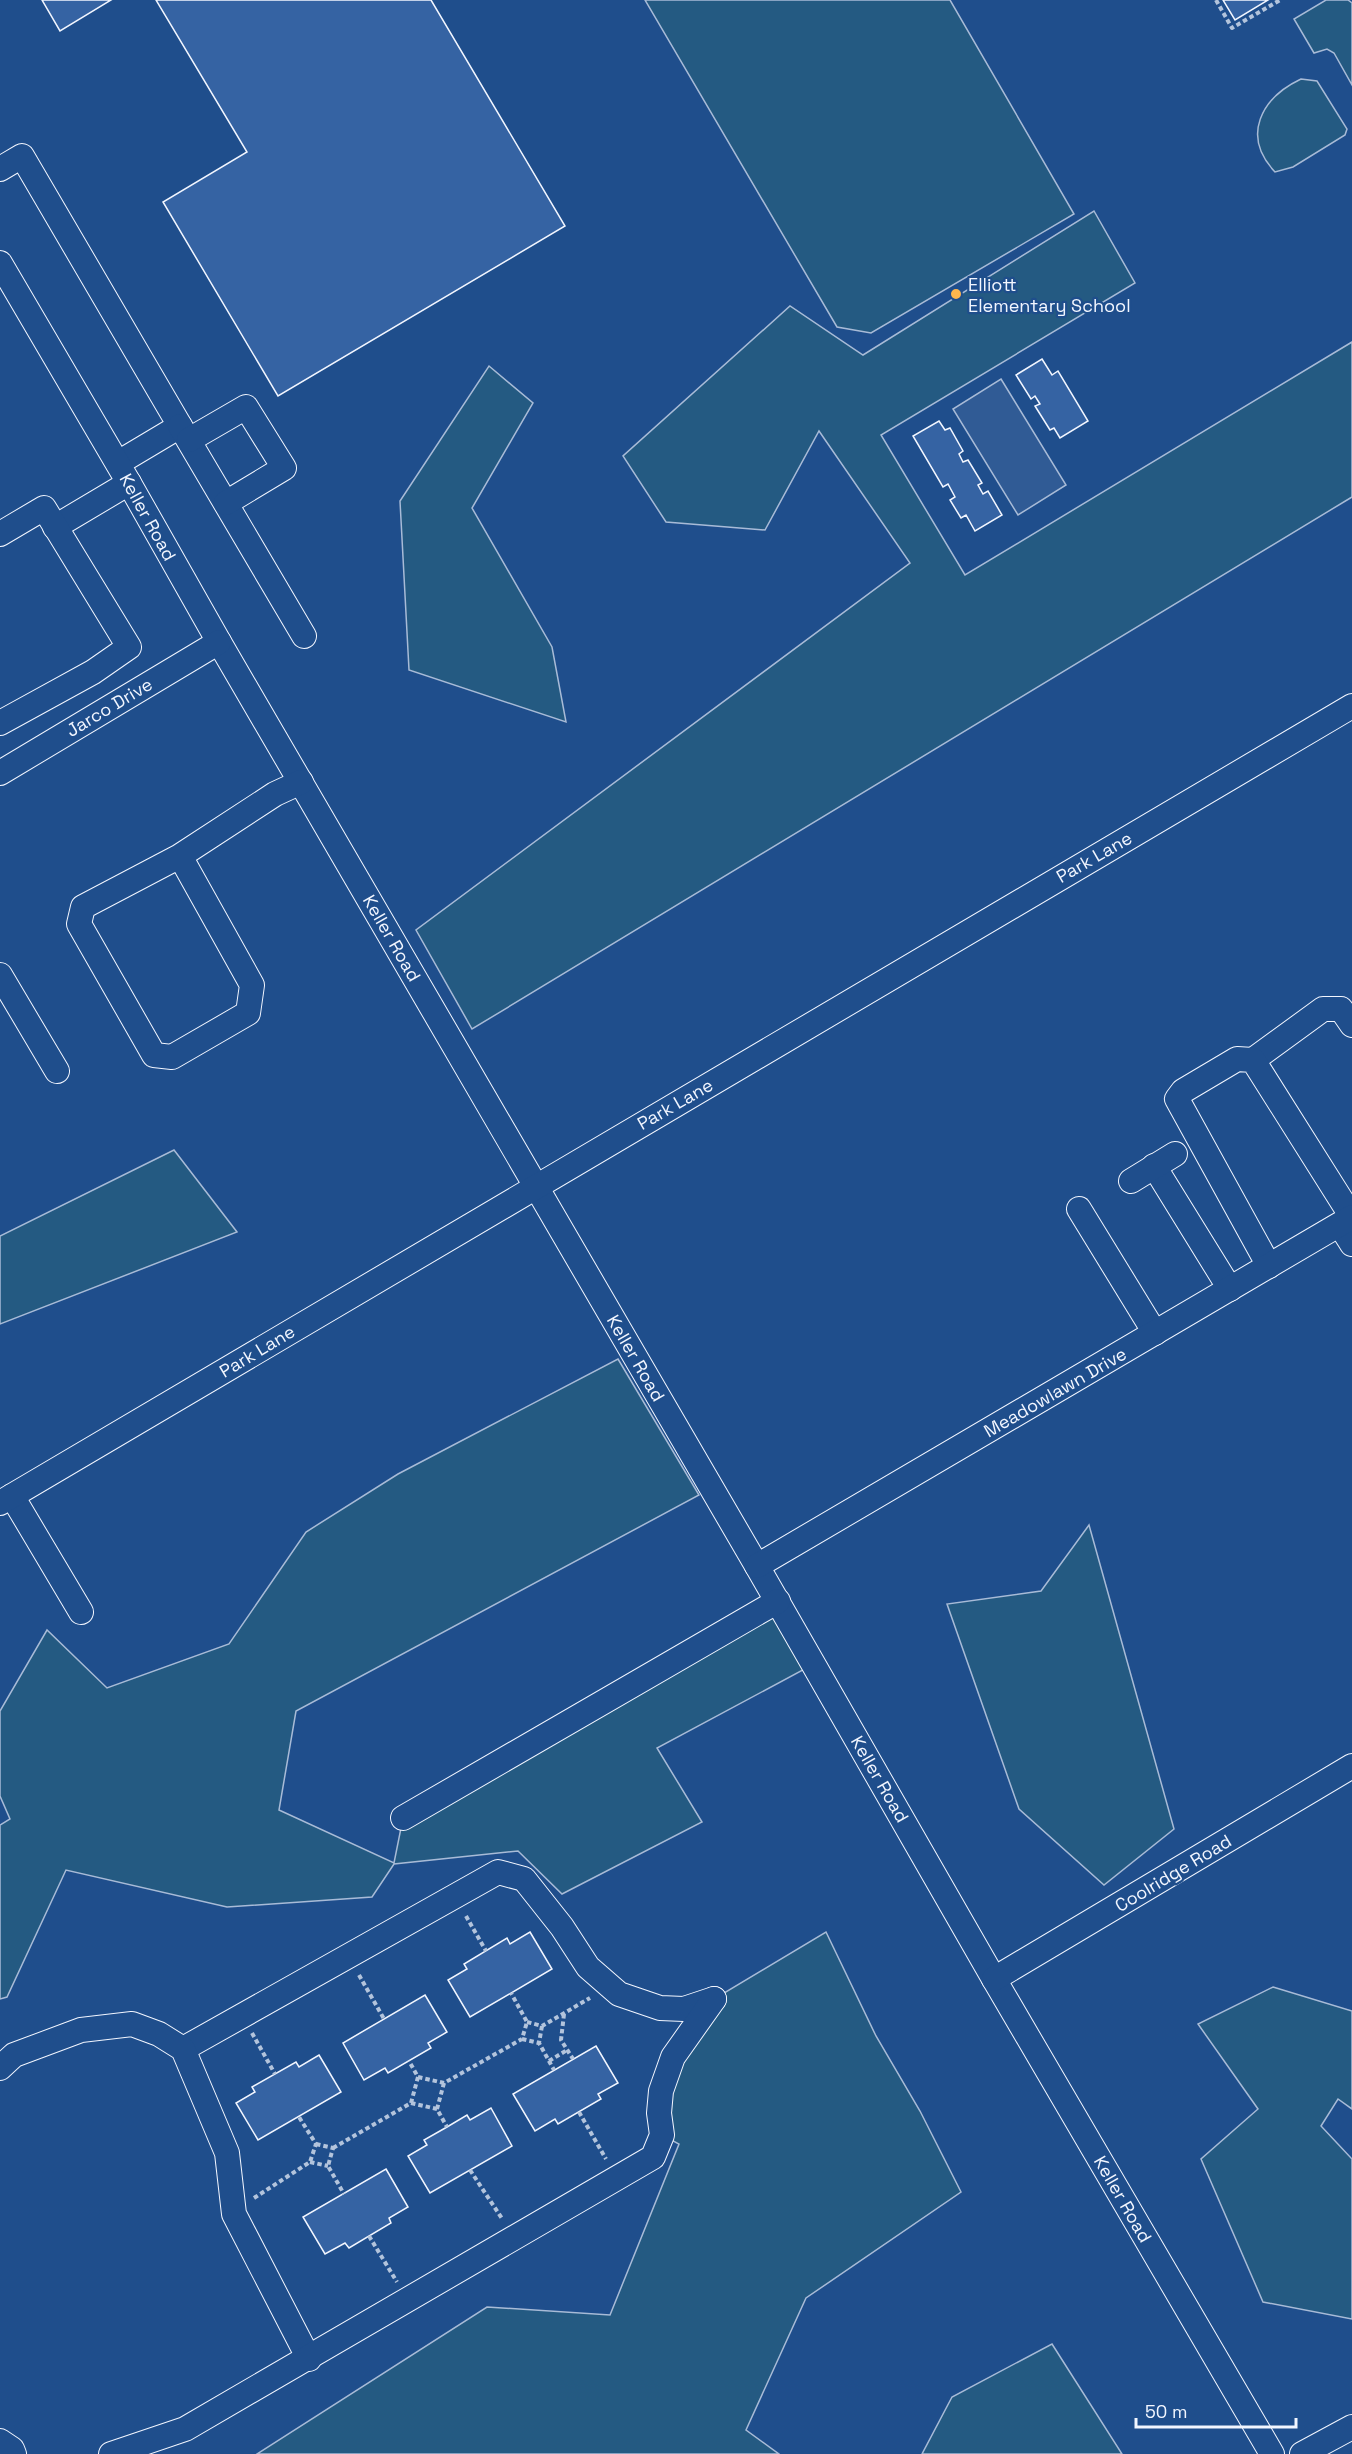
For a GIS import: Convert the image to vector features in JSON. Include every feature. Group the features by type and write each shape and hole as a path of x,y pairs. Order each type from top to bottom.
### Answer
{"street":[{"path":"0,169 22,156 304,636"},
{"name":"Keller Road","path":"0,263 758,1566 994,1979 1272,2454"},
{"path":"55,526 123,473 184,433 246,407 284,468 226,503"},
{"path":"0,534 44,508 129,647 93,672 0,723"},
{"name":"Jarco Drive","path":"0,772 219,642"},
{"name":"Park Lane","path":"6,1500 1352,706"},
{"path":"180,856 252,985 248,1013 172,1057 154,1055 79,924 84,907 180,856 275,794 302,782"},
{"path":"0,975 57,1071"},
{"path":"1269,1266 1177,1099 1183,1091 1237,1059 1253,1060 1323,1009 1341,1009 1352,1025"},
{"path":"1253,1060 1349,1226"},
{"path":"1131,1181 1165,1160 1230,1289"},
{"path":"1079,1209 1155,1333"},
{"name":"Meadowlawn Drive","path":"758,1566 1269,1266 1349,1226"},
{"path":"6,1500 81,1612"},
{"path":"403,1818 778,1601"},
{"name":"Coolridge Road","path":"994,1979 1352,1766"},
{"path":"111,2454 186,2429 653,2157 662,2135 659,2113 662,2091 673,2057 714,1999 684,2008 660,2008 619,1994 588,1968 562,1927 524,1879 498,1872 183,2049"},
{"path":"0,2068 14,2055 81,2030 132,2024 159,2034 183,2049 227,2153 234,2211 309,2359"},
{"path":"1302,2454 1352,2427"},
{"path":"0,2441 12,2449 15,2454"}],"path":[{"path":"1216,0 1232,28 1280,0"},
{"path":"455,1897 486,1951"},
{"path":"349,1956 384,2019"},
{"path":"527,2022 542,2026 609,1986"},
{"path":"511,1993 527,2022 522,2039"},
{"path":"564,2014 561,2040 573,2059"},
{"path":"242,2016 275,2074"},
{"path":"542,2026 539,2043 554,2070"},
{"path":"418,2078 444,2083 522,2039 539,2043"},
{"path":"549,2061 567,2050"},
{"path":"408,2061 418,2078 411,2103"},
{"path":"444,2083 437,2109 447,2127"},
{"path":"299,2116 316,2144 333,2148 411,2103 437,2109"},
{"path":"579,2112 617,2178"},
{"path":"234,2211 310,2162 316,2144"},
{"path":"333,2148 328,2166 344,2194"},
{"path":"310,2162 328,2166"},
{"path":"470,2170 514,2238"},
{"path":"369,2236 409,2300"}],"shaded area":[{"path":"645,0 950,0 1074,214 871,333 837,327"},
{"path":"1326,0 1348,0 1352,3 1352,85 1334,53 1327,49 1314,53 1294,19"},
{"path":"1301,79 1317,81 1347,129 1345,135 1293,167 1275,172 1259,145 1260,119 1275,96"},
{"path":"1094,211 1135,283 881,435 965,575 1352,342 1352,497 472,1029 416,930 910,563 819,431 765,530 666,522 623,456 790,306 863,355"},
{"path":"489,366 533,403 472,508 552,647 566,722 409,670 400,501"},
{"path":"1001,379 1066,485 1018,515 953,409"},
{"path":"174,1150 237,1232 0,1324 0,1236"},
{"path":"618,1359 699,1495 296,1711 279,1810 394,1863 403,1818 778,1601 814,1664 657,1748 702,1822 562,1894 518,1851 394,1864 372,1897 227,1907 66,1870 7,1997 0,1999 0,1825 10,1819 0,1796 0,1711 47,1630 107,1688 229,1644 306,1532 398,1474"},
{"path":"1089,1525 1174,1829 1104,1885 1019,1809 947,1604 1041,1591"},
{"path":"826,1932 876,2036 920,2111 961,2192 806,2298 746,2430 779,2454 257,2454 487,2307 610,2315 679,2144 662,2135 659,2113 714,1999"},
{"path":"1273,1987 1352,2011 1352,2109 1338,2099 1321,2126 1352,2159 1352,2319 1263,2302 1201,2159 1258,2109 1198,2024"},
{"path":"1052,2344 1122,2454 922,2454 952,2397"}],"building":[{"path":"42,0 111,0 60,31"},
{"path":"156,0 431,0 565,226 278,396 163,202 247,152"},
{"path":"1223,0 1268,0 1235,20"},
{"path":"1042,359 1052,375 1058,371 1088,421 1060,438 1054,428 1050,430 1035,406 1040,404 1035,396 1031,399 1016,375"},
{"path":"939,421 945,430 950,428 963,451 959,454 963,462 968,460 982,483 978,485 983,494 988,491 1002,515 975,531 966,515 961,518 950,500 955,497 948,484 943,487 913,436"},
{"path":"530,1932 552,1969 470,2017 448,1980 467,1969 464,1964 507,1938 510,1944"},
{"path":"425,1995 447,2032 428,2043 431,2048 388,2073 385,2068 364,2080 343,2043"},
{"path":"596,2046 618,2083 598,2094 601,2099 558,2124 555,2119 535,2131 513,2094"},
{"path":"319,2055 341,2092 258,2140 236,2103 255,2092 252,2087 296,2062 299,2067"},
{"path":"491,2108 512,2146 430,2193 408,2156 427,2145 424,2140 467,2115 470,2120"},
{"path":"386,2169 408,2207 389,2218 391,2223 349,2248 345,2243 325,2254 303,2217"}],"place":[{"name":"Elliott Elementary School","path":"956,294"}]}
